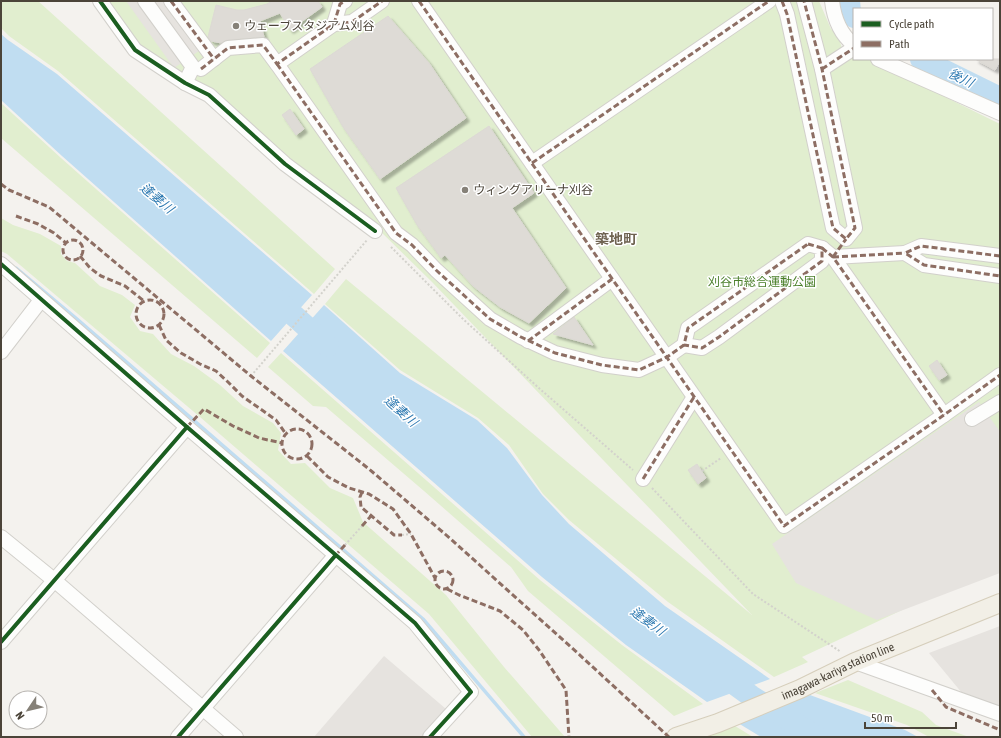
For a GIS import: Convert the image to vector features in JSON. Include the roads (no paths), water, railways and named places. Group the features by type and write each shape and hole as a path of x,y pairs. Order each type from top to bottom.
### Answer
{"main road":[{"name":"imagawa-kariya station line","path":"676,737 718,723 800,689 855,662 1000,603"}],"street":[{"path":"100,1 135,50 185,83 209,95 285,164 375,231"},
{"path":"145,1 193,68 185,83"},
{"path":"171,1 214,59"},
{"path":"334,24 340,4 344,1"},
{"path":"277,64 334,24 352,22 382,1"},
{"path":"419,1 784,526 1000,375"},
{"path":"532,163 769,1"},
{"path":"782,1 787,14 833,228 846,239"},
{"path":"804,1 822,69 855,228 833,257"},
{"path":"832,1 838,26 853,46"},
{"path":"201,69 228,48 263,45 396,233 412,245 436,270 490,319 528,341 555,353 602,365 639,370 667,357 684,345 688,328 808,244 822,248 833,257 944,415"},
{"path":"822,69 853,48"},
{"path":"880,60 1000,114"},
{"path":"833,257 906,253 921,246 1000,256"},
{"path":"684,345 702,348 719,337 822,261 822,248"},
{"path":"906,253 924,265 1000,276"},
{"path":"1,264 187,427 340,551 415,623 471,692 430,737"},
{"path":"528,341 612,279"},
{"path":"1,352 41,300"},
{"path":"643,479 694,397"},
{"path":"972,419 1000,402"},
{"path":"1,642 187,427"},
{"path":"1,537 54,580 236,737"},
{"path":"178,737 340,551"},
{"path":"855,662 1000,714"}],"water":[{"path":"1,34 57,74 312,295 271,341 1,100"},
{"path":"324,305 400,373 477,420 507,448 542,495 569,524 665,606 770,679 707,702 626,645 542,577 283,351"},
{"path":"810,695 905,730 918,737 761,737 738,723"}],"waterway":[{"name":"後川","path":"849,1 850,11 853,16"},
{"name":"後川","path":"923,60 1000,98"},
{"path":"16,268 77,319 423,619 524,737"},
{"name":"逢妻川","path":"272,296 328,346"},
{"name":"逢妻川","path":"718,672 751,696 817,737"}],"place":[{"name":"ウェーブスタジアム刈谷","path":"236,26"},
{"name":"ウィングアリーナ刈谷","path":"465,190"}],"district":[{"name":"築地町","path":"616,239"}],"park label":[{"name":"刈谷市総合運動公園","path":"762,282"}]}
